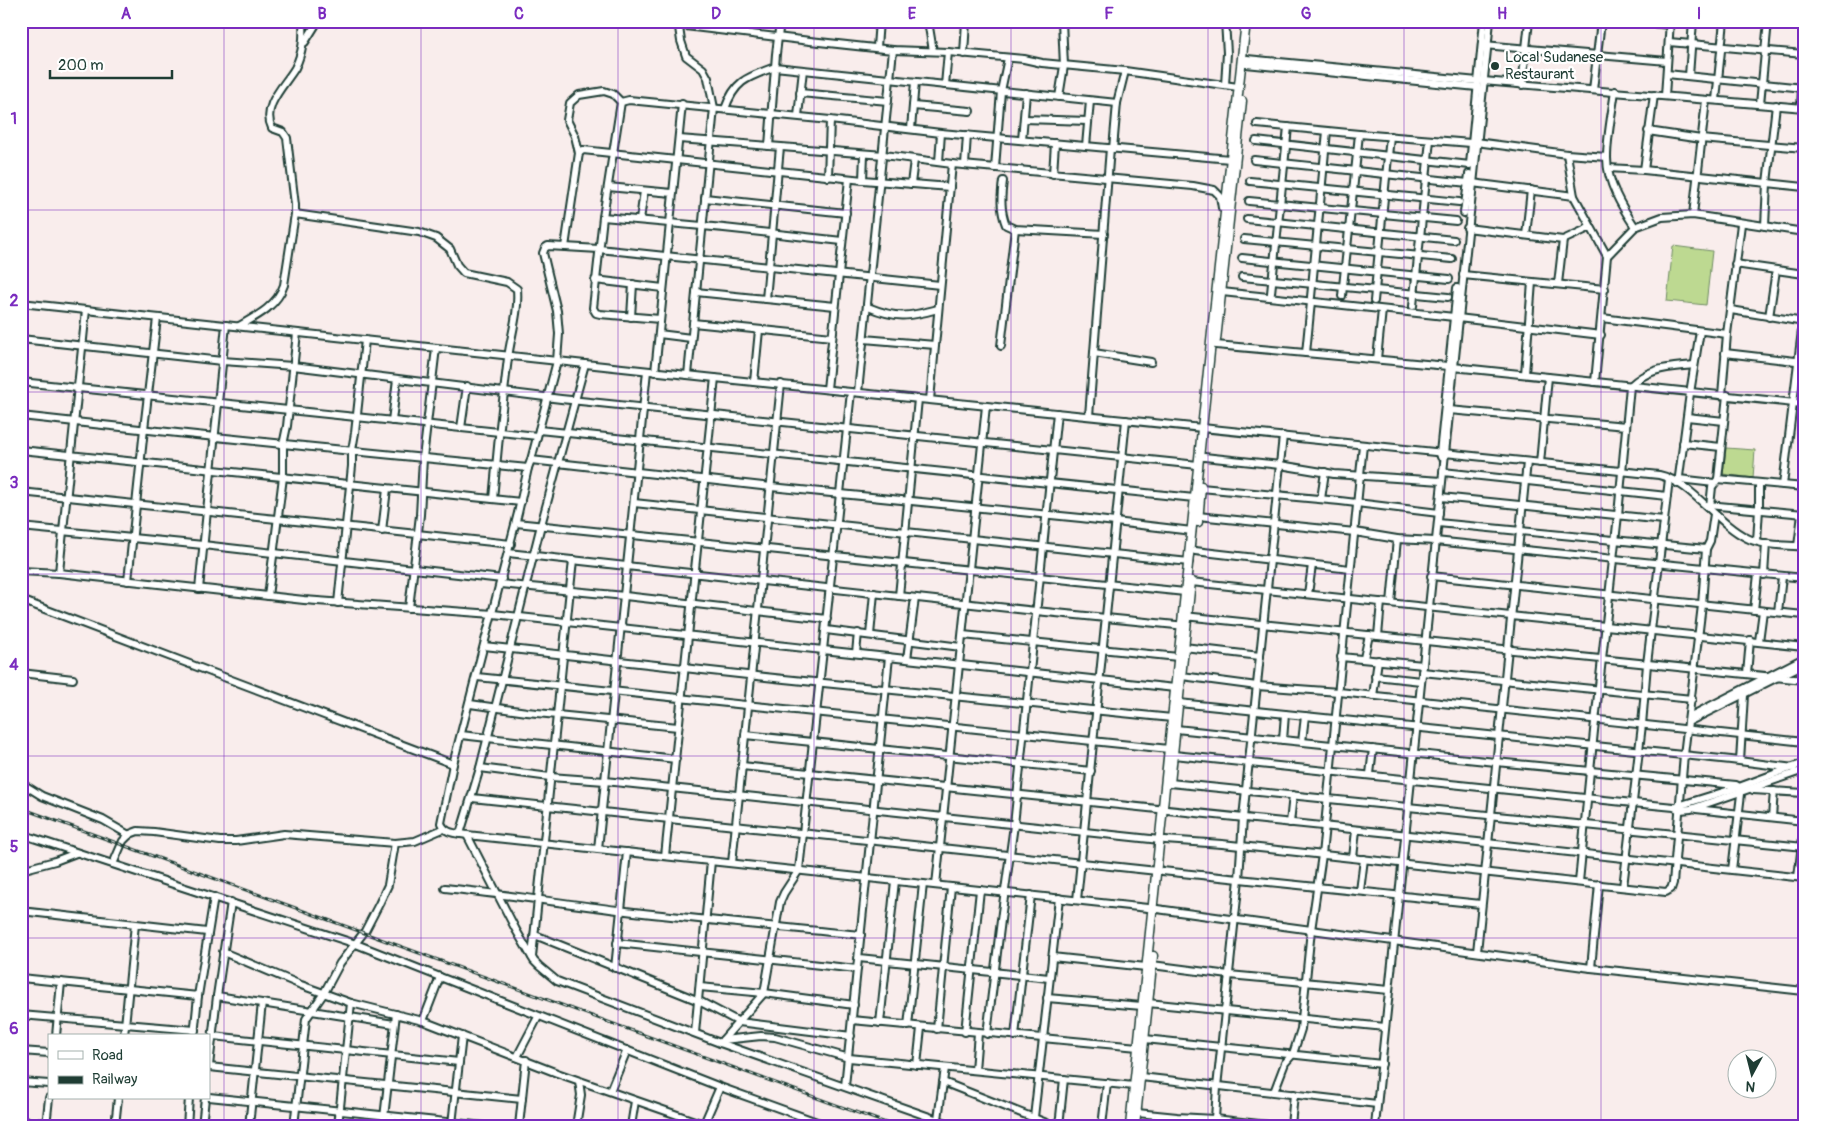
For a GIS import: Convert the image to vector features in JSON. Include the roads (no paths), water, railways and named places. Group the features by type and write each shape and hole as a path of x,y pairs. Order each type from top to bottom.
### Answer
{"main road":[{"path":"1185,616 1185,592 1194,498 1205,429 1222,292 1230,159 1246,21"},
{"path":"1165,811 1170,782 1172,718 1178,657 1191,582 1228,209 1251,21"},
{"path":"1130,1126 1138,1047 1145,1004 1171,752 1179,704 1184,626"},
{"path":"1135,1126 1145,1039 1145,1004"}],"street":[{"path":"303,21 304,43"},
{"path":"239,326 267,308 281,292 295,214 287,138 283,132 272,128 269,117 271,108 294,68 304,43 318,21"},
{"path":"769,146 780,21"},
{"path":"877,47 879,21"},
{"path":"928,21 933,51"},
{"path":"964,54 966,21"},
{"path":"1059,97 1064,66 1062,21"},
{"path":"1225,21 1227,53 1225,85"},
{"path":"1484,21 1484,45"},
{"path":"1375,1126 1438,523 1444,462 1442,453 1479,83 1484,45 1490,21"},
{"path":"1522,84 1529,21"},
{"path":"1593,90 1600,21"},
{"path":"1631,21 1670,23 1665,96"},
{"path":"1689,76 1693,21"},
{"path":"1716,100 1724,21"},
{"path":"1760,104 1768,21"},
{"path":"688,375 714,108 708,78 703,69 686,56 678,23 778,38 894,50 948,52 1024,59 1064,66 1125,71 1238,87"},
{"path":"1669,42 1804,54"},
{"path":"1484,45 1667,61"},
{"path":"722,1041 764,994 775,926 782,898 799,870 847,428 864,339 868,307 894,50"},
{"path":"946,85 948,52"},
{"path":"995,168 1001,91 1008,58"},
{"path":"1246,61 1405,77 1615,91 1802,108 1803,88 1666,74"},
{"path":"725,109 730,95 737,85 746,78 775,68 1116,103"},
{"path":"798,116 803,70"},
{"path":"1089,416 1111,148 1116,103 1125,71"},
{"path":"910,129 915,82"},
{"path":"565,247 578,153 575,136 567,120 570,103 579,95 604,91 613,94 621,102"},
{"path":"1615,91 1607,157 1608,168 1622,207 1635,227"},
{"path":"800,93 888,101"},
{"path":"1022,140 1026,93"},
{"path":"1644,170 1654,95"},
{"path":"621,102 629,100 682,104 886,127 1230,159"},
{"path":"1086,146 1090,100"},
{"path":"1693,215 1706,100"},
{"path":"621,102 603,217 594,312 660,320"},
{"path":"655,372 682,104"},
{"path":"1765,226 1767,183 1776,105"},
{"path":"913,106 970,111"},
{"path":"1024,119 1088,121"},
{"path":"828,177 830,120"},
{"path":"1258,124 1607,157"},
{"path":"1271,293 1288,127"},
{"path":"1648,131 1701,139 1804,148"},
{"path":"939,162 942,132"},
{"path":"1306,353 1327,132"},
{"path":"1342,296 1359,134"},
{"path":"965,165 967,135"},
{"path":"1374,301 1390,136"},
{"path":"679,139 884,155 952,164 1192,186 1214,190 1220,196 1221,207 1228,209"},
{"path":"1412,306 1430,140"},
{"path":"1256,141 1357,154 1470,165"},
{"path":"1053,174 1055,143"},
{"path":"1456,318 1467,228 1470,165 1474,143"},
{"path":"766,299 780,147"},
{"path":"578,153 583,150 612,155 676,160 778,172 950,187"},
{"path":"863,180 864,154"},
{"path":"1567,154 1574,196 1607,256 1595,382"},
{"path":"911,184 914,160"},
{"path":"1254,160 1574,196"},
{"path":"930,400 952,164"},
{"path":"1608,168 1804,187"},
{"path":"827,389 849,179"},
{"path":"1003,181 1001,197 1003,216 1006,224 1015,229 1104,234"},
{"path":"1250,181 1459,202"},
{"path":"608,187 672,194"},
{"path":"640,220 644,190"},
{"path":"1526,235 1531,190"},
{"path":"705,198 846,213"},
{"path":"1249,201 1456,221"},
{"path":"295,214 419,232 436,238 450,249 457,265 464,273 508,282 517,290 516,320 508,356 493,500"},
{"path":"1607,256 1635,227 1662,217 1693,215 1741,224 1804,232"},
{"path":"603,217 842,241"},
{"path":"1247,219 1454,240"},
{"path":"1707,505 1716,481 1721,447 1724,421 1725,353 1741,224"},
{"path":"1467,228 1563,240 1591,227"},
{"path":"1001,346 1015,229"},
{"path":"1244,239 1452,259"},
{"path":"1558,284 1563,240"},
{"path":"940,285 599,249 548,246 543,250 558,324 557,361 453,764 441,823 443,829 448,832 463,834 1155,909 1591,968 1804,991"},
{"path":"1242,258 1449,279"},
{"path":"1735,264 1804,274"},
{"path":"1769,317 1776,270"},
{"path":"1462,275 1605,289"},
{"path":"1242,277 1448,297"},
{"path":"596,280 663,288"},
{"path":"1525,374 1532,282"},
{"path":"631,317 633,284"},
{"path":"696,292 835,306"},
{"path":"1222,292 1311,299 1382,310 1600,335"},
{"path":"21,303 655,372 1622,471 1659,475 1679,481 1759,483 1804,487"},
{"path":"868,307 897,316 911,316 938,309"},
{"path":"59,574 72,455 73,422 86,310"},
{"path":"1377,360 1382,310"},
{"path":"1731,310 1803,322 1801,361 1792,402 1783,485"},
{"path":"128,581 157,318"},
{"path":"1602,318 1727,334"},
{"path":"693,323 832,337"},
{"path":"198,589 226,325"},
{"path":"754,382 759,330"},
{"path":"1679,481 1700,330"},
{"path":"268,596 276,520 283,477 283,445 297,333"},
{"path":"659,334 691,338"},
{"path":"21,339 222,361 294,366 574,400 1198,465"},
{"path":"864,339 935,345"},
{"path":"338,603 364,340"},
{"path":"1216,345 1451,366 1804,404"},
{"path":"409,608 436,348"},
{"path":"1094,353 1151,362"},
{"path":"1725,353 1801,361"},
{"path":"585,364 541,525 463,834 532,956 539,966 557,981 955,1126"},
{"path":"1579,882 1630,386 1641,375 1662,368 1694,365"},
{"path":"1442,453 1449,410 1451,366"},
{"path":"598,849 647,371"},
{"path":"1540,463 1548,377"},
{"path":"665,856 715,378"},
{"path":"392,421 397,379"},
{"path":"21,382 500,433 566,432 1194,498"},
{"path":"732,863 781,384"},
{"path":"461,428 466,386"},
{"path":"899,596 918,399"},
{"path":"936,885 986,406"},
{"path":"1449,410 1626,426"},
{"path":"987,1034 1011,855 1057,413"},
{"path":"21,416 283,445 528,468"},
{"path":"1687,417 1724,421"},
{"path":"1077,900 1126,420"},
{"path":"1214,1122 1216,1086 1239,879 1240,847 1283,436"},
{"path":"1683,443 1721,447"},
{"path":"1274,1092 1285,1063 1293,1054 1302,1019 1311,930 1322,855 1363,445"},
{"path":"21,450 521,502"},
{"path":"1204,457 1280,465 1334,474 1442,481"},
{"path":"531,460 1192,531"},
{"path":"1477,952 1527,462"},
{"path":"1321,499 1325,472"},
{"path":"1443,472 1667,496"},
{"path":"1623,887 1669,479"},
{"path":"1679,481 1707,505 1714,514 1740,534 1766,543 1801,546 1803,514 1707,505"},
{"path":"1757,541 1759,483"},
{"path":"1201,488 1439,512"},
{"path":"382,530 387,489"},
{"path":"21,492 510,544"},
{"path":"1440,496 1664,520"},
{"path":"634,503 1189,562"},
{"path":"480,768 550,778 605,781 1666,892 1671,889 1675,864 1678,808 1692,699 1706,549 1710,541 1714,514"},
{"path":"1198,516 1355,532 1398,539 1435,541 1804,578"},
{"path":"516,523 1185,592"},
{"path":"1438,523 1706,549"},
{"path":"21,527 203,545 501,581 526,587 758,610 827,619"},
{"path":"1391,602 1398,539"},
{"path":"1754,610 1766,543"},
{"path":"1194,551 1350,569"},
{"path":"508,553 1184,626"},
{"path":"532,956 573,560"},
{"path":"1308,594 1312,565"},
{"path":"21,571 338,603 493,614 1175,688"},
{"path":"1431,576 1804,615"},
{"path":"1778,612 1782,577"},
{"path":"1191,582 1804,647"},
{"path":"870,635 874,593"},
{"path":"908,659 915,598"},
{"path":"21,600 453,764"},
{"path":"1378,636 1380,602"},
{"path":"1759,641 1763,611"},
{"path":"1185,616 1804,680"},
{"path":"826,630 961,647"},
{"path":"856,653 858,634"},
{"path":"1364,658 1368,635"},
{"path":"962,636 1178,657"},
{"path":"1747,674 1750,640"},
{"path":"484,646 1172,718"},
{"path":"1184,647 1260,656"},
{"path":"845,1086 889,657"},
{"path":"1341,657 1378,660 1504,681 1692,699"},
{"path":"1688,723 1804,658"},
{"path":"1373,696 1378,660"},
{"path":"1688,723 1804,664"},
{"path":"21,673 73,679"},
{"path":"1182,676 1258,686 1339,692 1642,725 1688,723 1741,735 1803,742 1804,721"},
{"path":"1375,676 1421,681"},
{"path":"477,677 1023,733 1249,763 1804,820"},
{"path":"1740,761 1744,695"},
{"path":"470,704 678,727"},
{"path":"1179,704 1639,750 1794,768"},
{"path":"1283,740 1285,714"},
{"path":"1302,742 1305,716"},
{"path":"1176,729 1590,771 1740,789 1804,794"},
{"path":"461,735 676,759"},
{"path":"745,735 1091,771"},
{"path":"1370,774 1372,749"},
{"path":"1691,809 1804,763"},
{"path":"742,766 1487,843 1801,878 1804,828"},
{"path":"1749,789 1804,770"},
{"path":"1170,782 1802,847"},
{"path":"21,783 42,796 102,820 128,835"},
{"path":"1678,808 1740,789"},
{"path":"1732,870 1740,789"},
{"path":"1772,817 1774,791"},
{"path":"1290,823 1293,794"},
{"path":"472,798 1481,904"},
{"path":"113,864 122,841 128,835 138,831 232,842 284,834 407,843 443,829"},
{"path":"1353,858 1356,830"},
{"path":"21,834 356,944 815,1124 828,1126"},
{"path":"294,1126 305,1022 324,993 340,963 356,944 384,894 388,885 396,843"},
{"path":"615,968 627,852"},
{"path":"21,870 76,853"},
{"path":"1360,891 1364,859"},
{"path":"695,1032 711,861"},
{"path":"880,1024 895,881"},
{"path":"908,1026 923,884"},
{"path":"1591,968 1599,884"},
{"path":"937,1029 951,887"},
{"path":"445,888 537,901 705,920 861,935"},
{"path":"964,1032 980,890"},
{"path":"1015,1036 1031,895"},
{"path":"21,1015 125,1023 195,1033 198,996 214,897"},
{"path":"1033,1122 1059,898"},
{"path":"210,1058 231,902"},
{"path":"21,911 207,932"},
{"path":"124,1034 135,924"},
{"path":"535,935 699,1001 738,1022 851,1036"},
{"path":"617,943 858,969"},
{"path":"223,952 301,985 351,1003 423,1021 579,1081 706,1125 720,1087"},
{"path":"1052,957 1389,990"},
{"path":"859,958 1049,978"},
{"path":"423,1021 440,977"},
{"path":"21,978 198,996"},
{"path":"56,1034 61,982"},
{"path":"700,988 854,1005"},
{"path":"217,996 394,1024"},
{"path":"1047,998 1224,1010 1385,1027"},
{"path":"249,1126 262,1003"},
{"path":"338,1126 351,1003"},
{"path":"383,1126 396,1014"},
{"path":"517,1057 538,1016"},
{"path":"852,1020 1138,1047"},
{"path":"916,1065 921,1028"},
{"path":"975,1070 978,1033"},
{"path":"213,1036 459,1062"},
{"path":"452,1124 462,1036"},
{"path":"722,1041 761,1036 775,1037 849,1058 1134,1086"},
{"path":"1145,1039 1382,1064"},
{"path":"610,1091 627,1050"},
{"path":"21,1051 48,1053"},
{"path":"519,1126 526,1060"},
{"path":"210,1066 522,1099"},
{"path":"938,1120 945,1068"},
{"path":"1141,1077 1377,1104"},
{"path":"1060,1126 1064,1079"},
{"path":"576,1126 581,1095 579,1081"},
{"path":"21,1082 48,1084"},
{"path":"943,1082 1033,1122 1054,1126"},
{"path":"1102,1126 1106,1084"},
{"path":"1291,1126 1294,1094"},
{"path":"210,1098 484,1126"},
{"path":"46,1125 49,1100"},
{"path":"115,1126 118,1100"},
{"path":"187,1126 189,1100"},
{"path":"202,1126 207,1100"},
{"path":"631,1126 635,1101"},
{"path":"1137,1113 1214,1122 1277,1126"},
{"path":"23,1123 74,1126"}],"railway":[{"path":"21,808 894,1126"}],"place":[{"name":"Local Sudanese Restaurant","path":"1495,66"}]}
